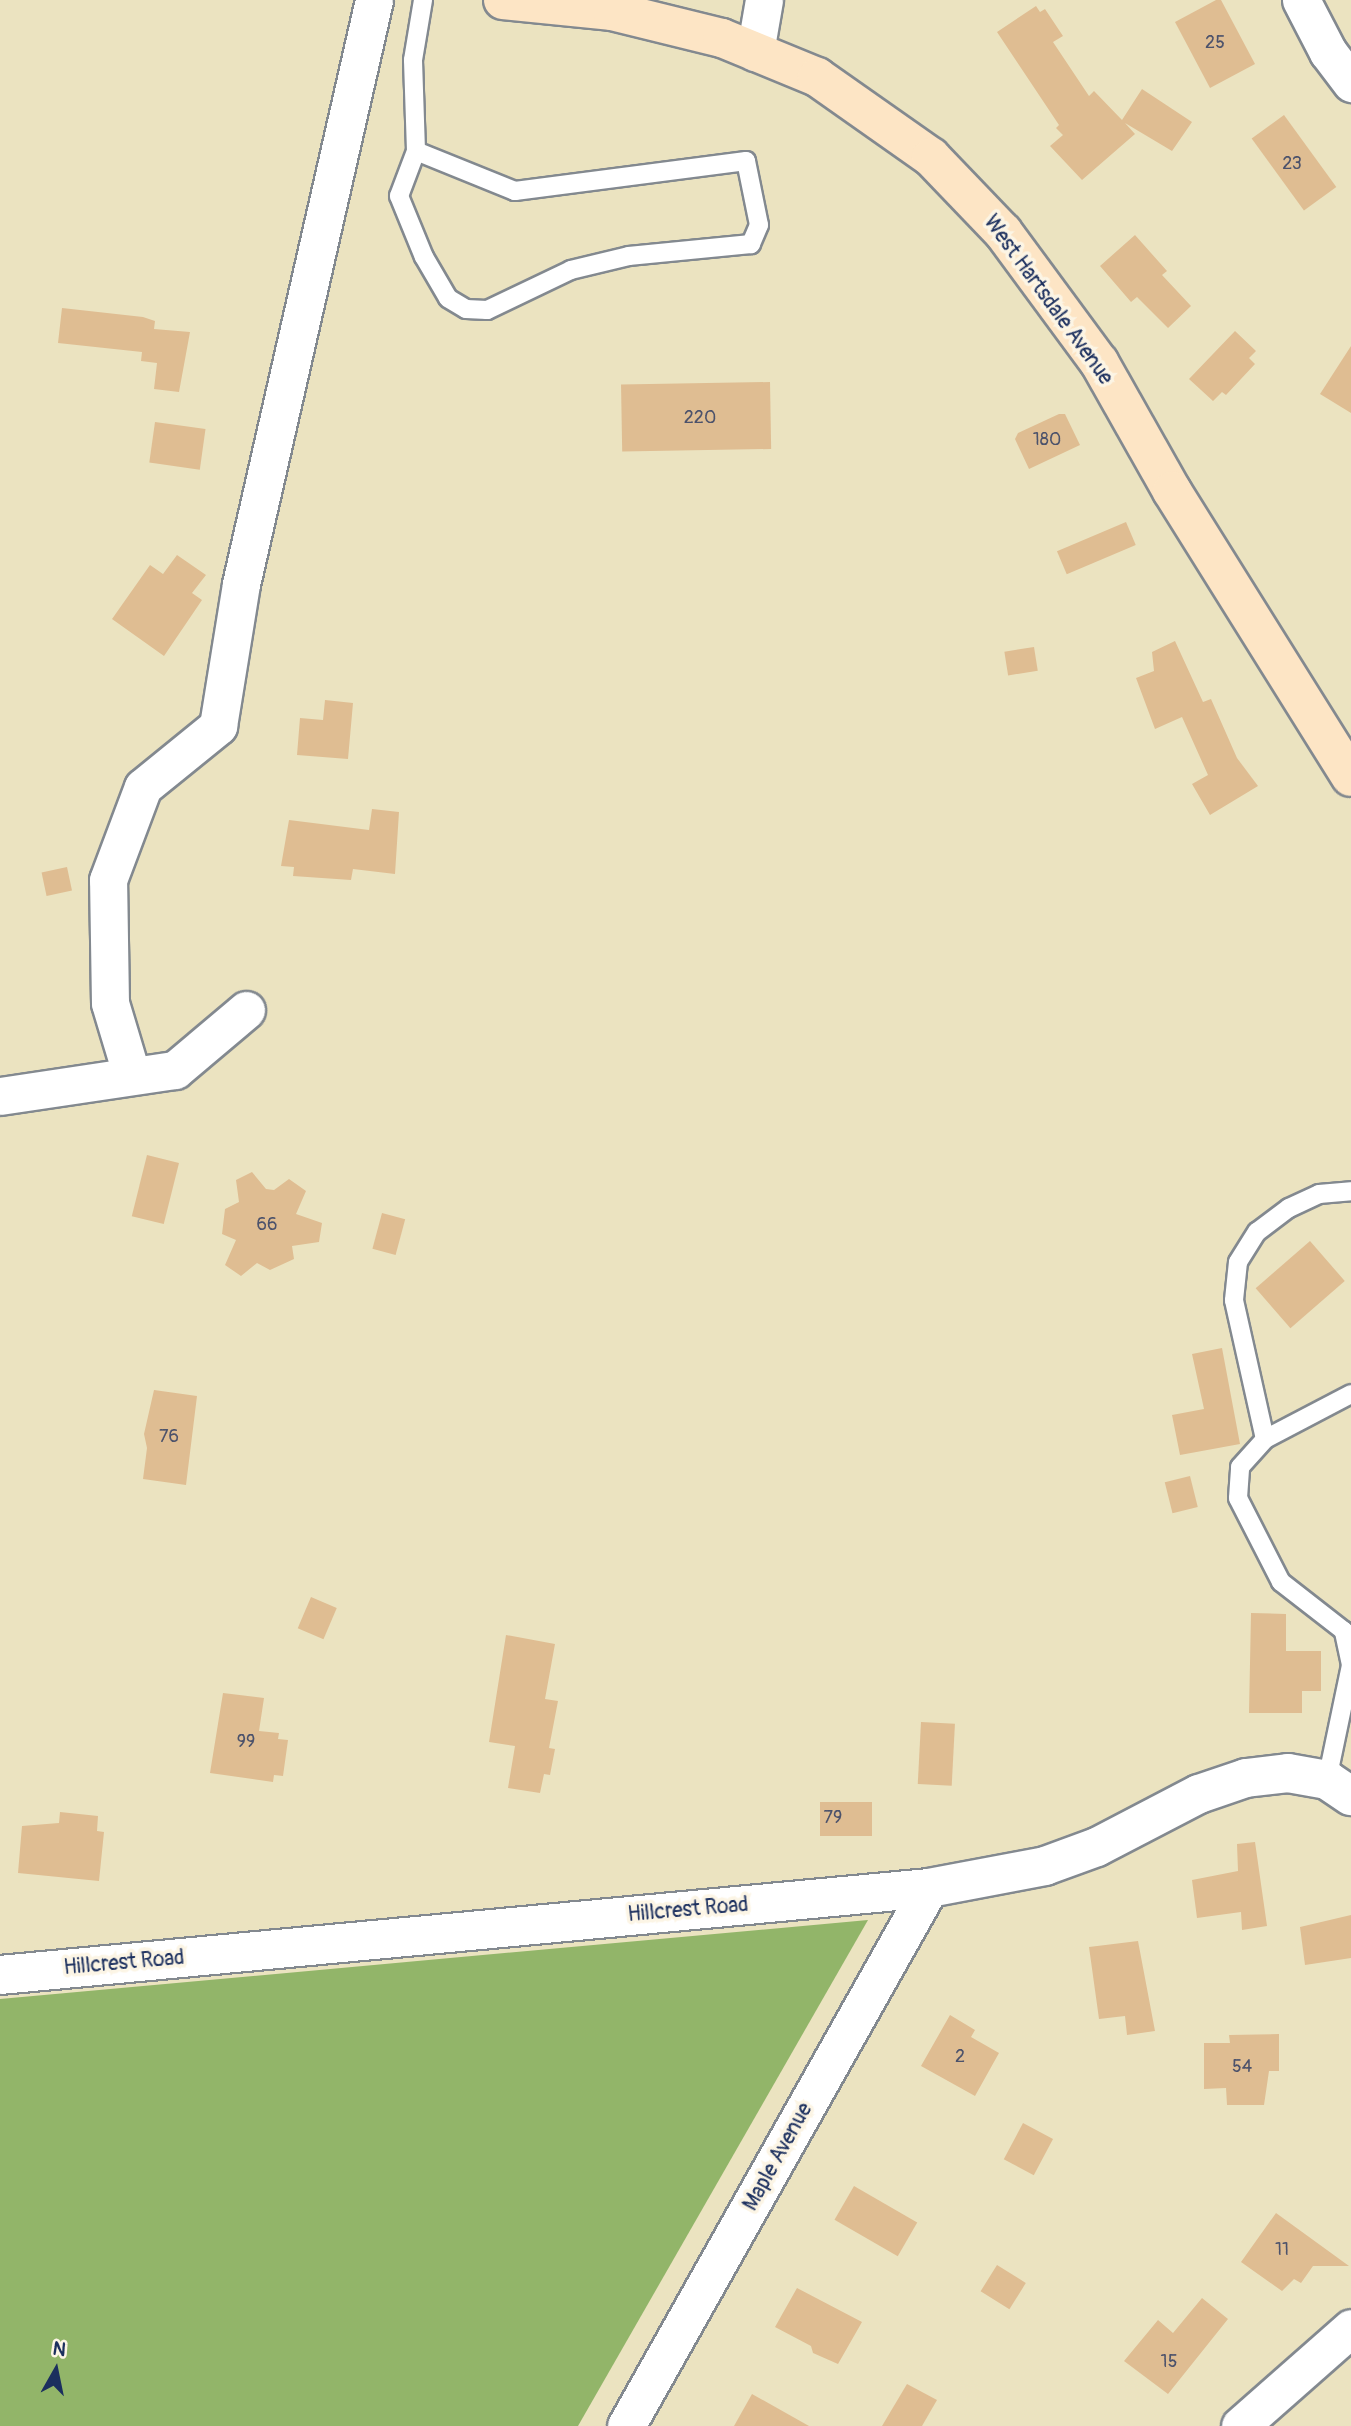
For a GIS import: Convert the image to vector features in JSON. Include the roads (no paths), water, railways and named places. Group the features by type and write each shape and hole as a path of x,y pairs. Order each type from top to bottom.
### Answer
{"main road":[{"name":"West Hartsdale Avenue","path":"503,0 612,11 722,38 817,77 931,157 1003,232 1099,362 1172,491 1351,777"}],"street":[{"path":"131,1073 110,1003 108,880 144,787 218,726 241,584 374,0"},
{"path":"755,52 764,0"},
{"path":"1301,0 1351,83"},
{"path":"0,1097 131,1073 175,1070 246,1010"},
{"name":"Hillcrest Road","path":"0,1975 929,1888 1045,1866 1097,1847 1199,1794 1246,1778 1288,1773 1339,1788"},
{"name":"Maple Avenue","path":"626,2426 929,1888"},
{"path":"1240,2426 1351,2329"}],"lane":[{"path":"416,151 515,191 746,161 759,225 751,244 629,256 571,270 487,310 466,309 448,299 424,257 399,196 416,151 413,60 423,0"},
{"path":"1265,1439 1234,1300 1238,1262 1257,1232 1289,1208 1319,1194 1351,1191"},
{"path":"1339,1788 1351,1665 1343,1631 1281,1582 1237,1498 1240,1466 1265,1439 1351,1394"}]}
